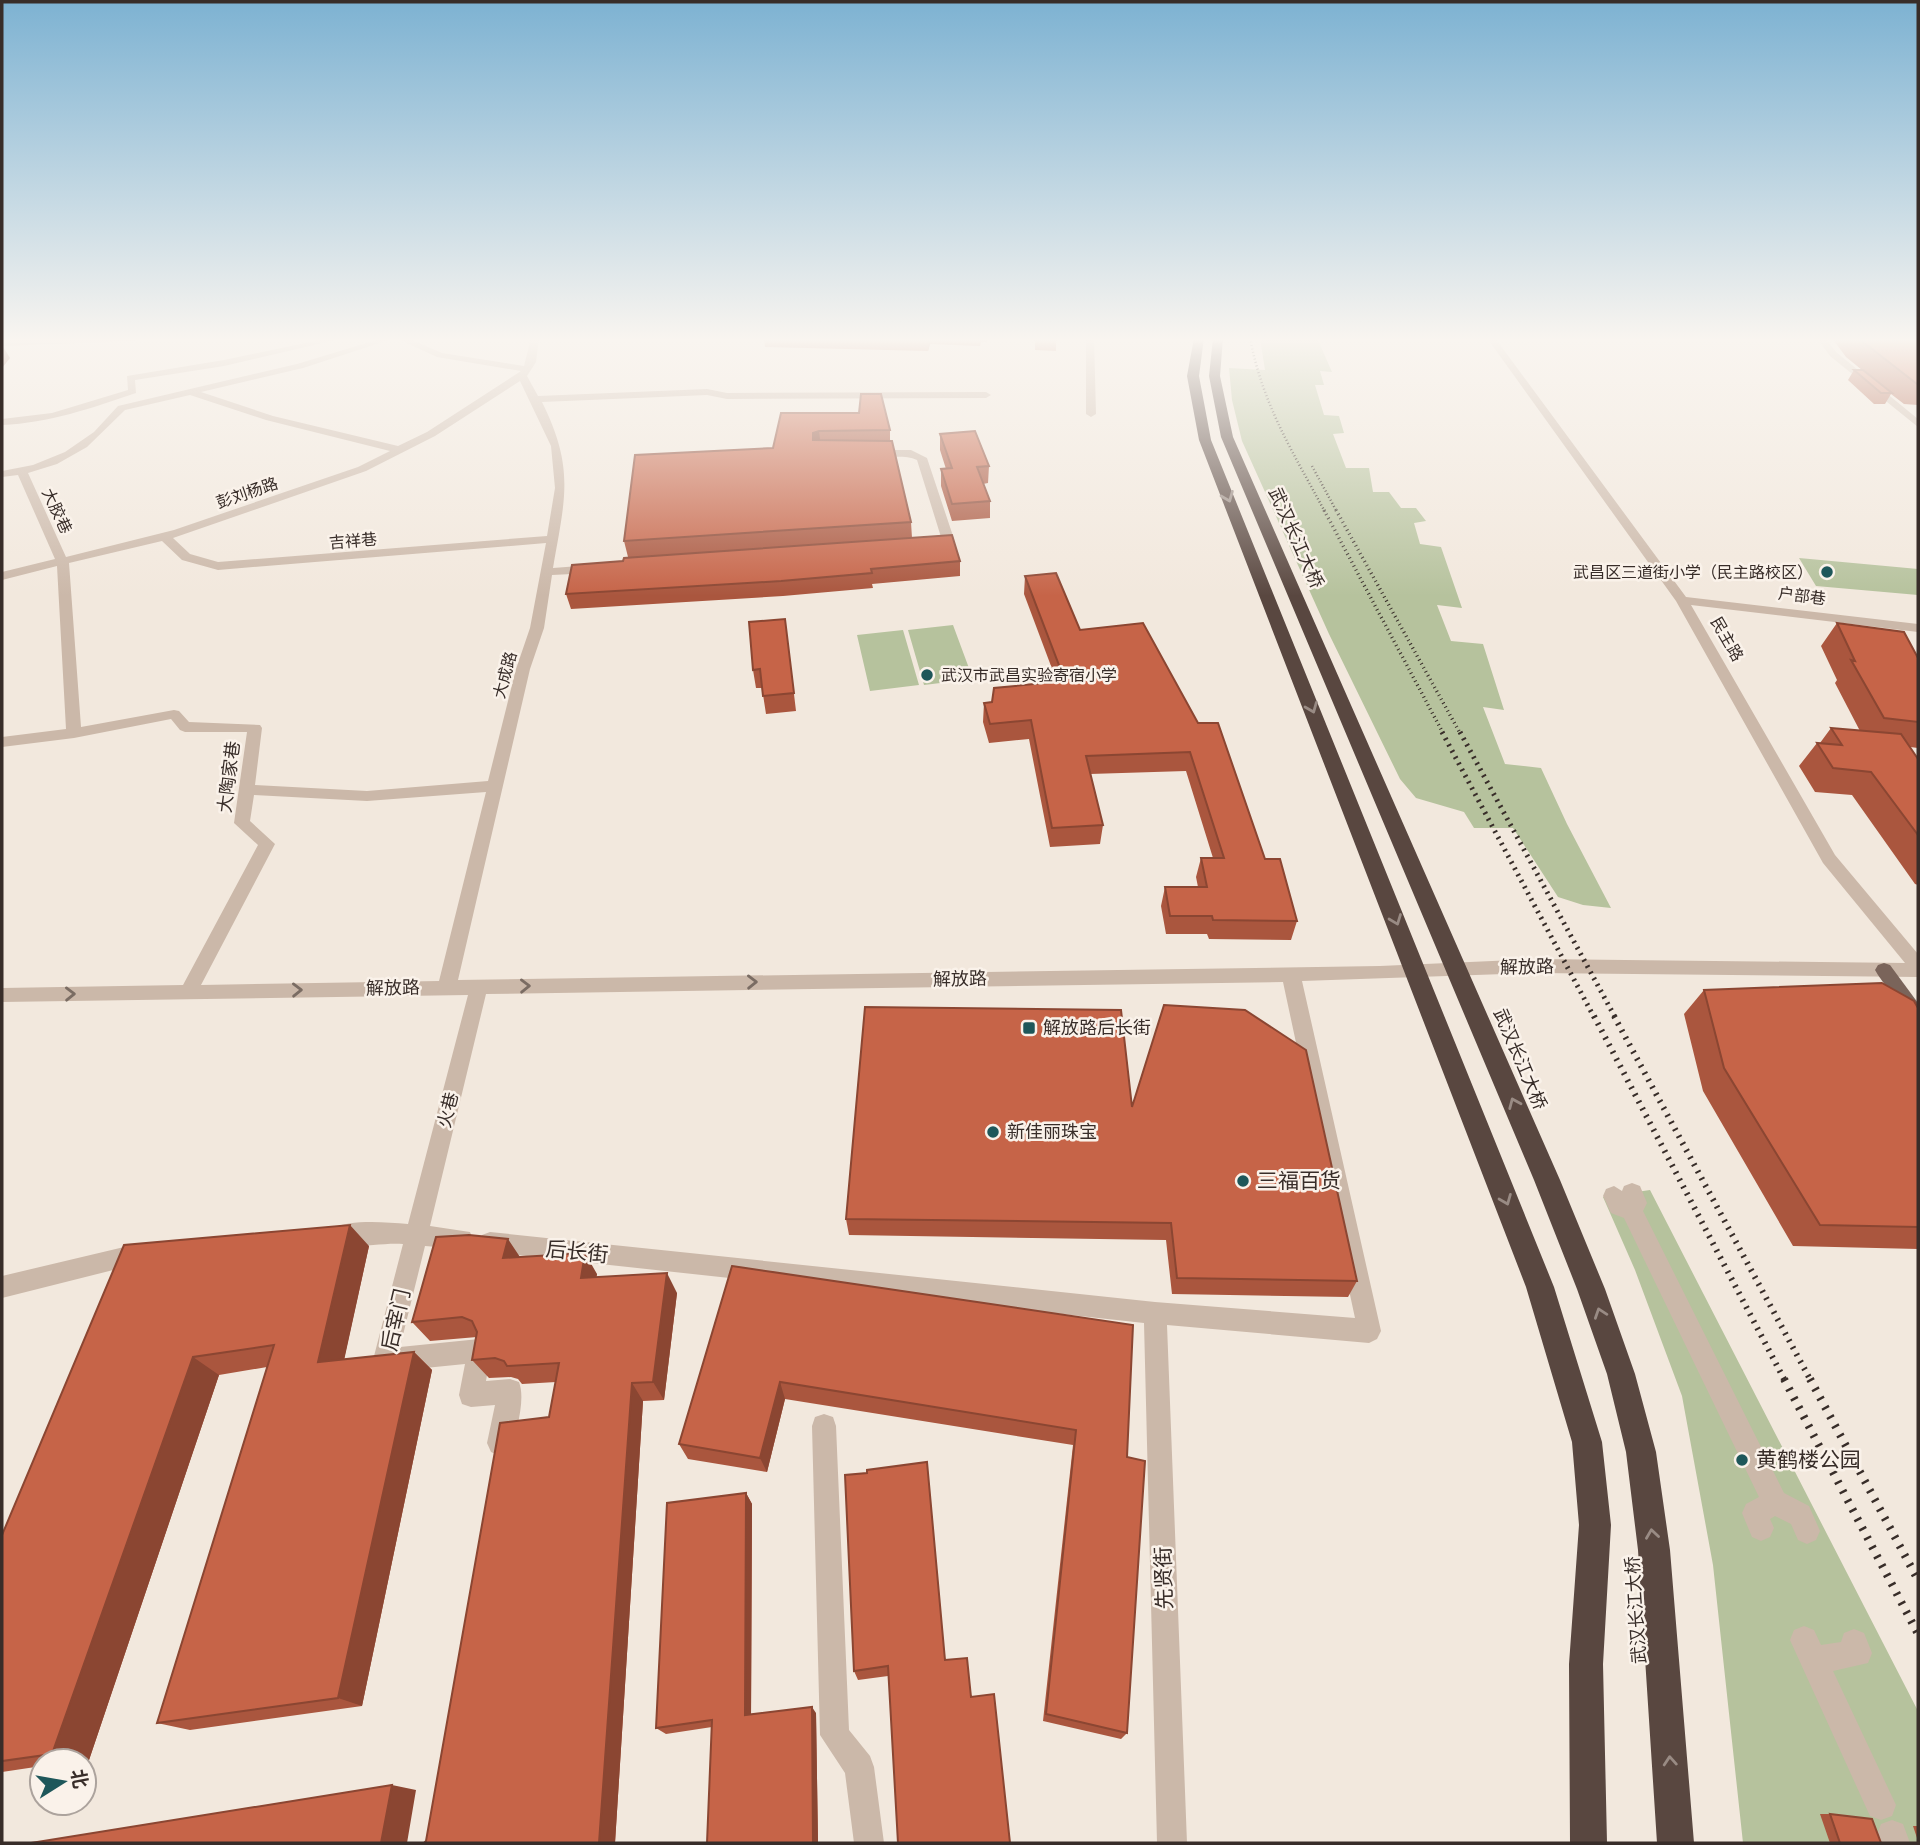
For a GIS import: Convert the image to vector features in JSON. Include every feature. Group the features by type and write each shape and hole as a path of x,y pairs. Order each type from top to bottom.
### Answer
{"highway":[{"path":"1201,424 1205,440 1540,1287 1587,1442 1595,1525 1586,1664 1589,1843"},
{"name":"武汉长江大桥","path":"1223,424 1542,1167 1591,1289 1621,1374 1641,1452 1654,1550 1675,1836"}],"main road":[{"path":"1884,970 1918,1017"}],"street":[{"path":"2,474 22,472 72,455 110,424"},
{"path":"295,424 400,450"},
{"name":"彭刘杨路","path":"2,576 164,537 362,469 431,435 447,424"},
{"name":"大成路","path":"447,987 523,669 537,628 547,572 561,488 556,446 547,424"},
{"name":"民主路","path":"1554,424 1682,600 1829,859 1918,968"},
{"path":"860,454 911,453 922,458 948,539 936,545 923,546"},
{"name":"大胶巷","path":"22,472 64,563"},
{"name":"吉祥巷","path":"164,537 186,557 218,566 552,540"},
{"path":"2,742 74,733 64,563"},
{"path":"547,572 607,568"},
{"name":"户部巷","path":"1682,600 1918,628"},
{"name":"大陶家巷","path":"74,733 174,714 186,727 255,728 242,823 267,844 188,992"},
{"path":"247,790 368,796 495,786"},
{"name":"解放路","path":"2,995 1292,974 1537,966 1884,970 1918,968"},
{"name":"后长街","path":"314,1238 383,1233 417,1234 1155,1313 1369,1331 1292,974"},
{"name":"火巷","path":"417,1234 479,986"},
{"path":"1626,1200 1775,1502 1800,1516 1807,1531"},
{"name":"后宰门","path":"417,1234 385,1360 479,1351 471,1395 509,1391 495,1473"},
{"path":"2,1287 163,1251"},
{"name":"先贤街","path":"1155,1313 1172,1843"},
{"path":"824,1426 835,1735 859,1767 869,1843"},
{"path":"1761,1528 1755,1513 1775,1502"},
{"path":"1854,1643 1858,1653 1809,1650 1881,1805"}],"green space":[{"path":"1238,424 1341,424 1344,433 1333,434 1346,468 1369,468 1373,492 1389,492 1401,508 1416,508 1426,521 1414,523 1420,544 1441,547 1462,608 1437,605 1451,641 1483,644 1504,710 1483,707 1505,764 1541,768 1611,908 1583,905 1558,897 1513,828 1474,828 1464,812 1416,798 1400,779 1329,634 1242,441"},
{"path":"1799,558 1918,569 1918,595 1816,586"},
{"path":"953,625 973,679 924,685 908,630"},
{"path":"903,630 919,685 870,691 857,635"},
{"name":"黄鹤楼公园","path":"1650,1190 1918,1711 1918,1843 1743,1843 1713,1565 1682,1396 1635,1270 1603,1197"}],"building":[{"path":"778,424 889,424 890,430 819,431 813,433 813,440 892,441 911,522 624,541 635,455 773,448"},
{"path":"975,431 989,466 977,467 990,501 952,504 941,469 952,468 940,434"},
{"path":"952,535 960,561 871,569 872,573 781,581 566,594 572,565 623,561 624,558"},
{"path":"1056,573 1080,630 1143,623 1198,723 1218,723 1265,859 1280,859 1297,921 1213,920 1212,916 1170,916 1165,887 1207,887 1201,858 1224,858 1190,752 1086,756 1103,825 1052,828 1031,720 990,724 984,703 992,702 994,688 1065,681 1025,576"},
{"path":"785,619 794,693 763,696 760,669 753,670 749,622"},
{"path":"1837,623 1904,632 1918,658 1918,722 1884,718 1851,660 1855,661"},
{"path":"1831,728 1901,734 1918,759 1918,835 1871,772 1833,768 1817,743 1842,745"},
{"path":"1882,983 1914,1001 1918,1008 1918,1227 1820,1225 1724,1068 1704,990"},
{"path":"1164,1005 1245,1010 1306,1050 1357,1281 1177,1278 1171,1223 846,1219 865,1007 1121,1010 1132,1107"},
{"path":"350,1225 318,1362 414,1352 338,1698 157,1723 274,1345 193,1357 54,1747 28,1747 28,1757 2,1761 2,1535 124,1245"},
{"path":"469,1235 508,1239 503,1258 585,1253 581,1278 667,1273 653,1382 632,1383 599,1843 424,1843 500,1423 549,1417 559,1363 507,1366 504,1361 495,1358 472,1360 477,1332 472,1321 462,1317 412,1322 436,1237"},
{"path":"732,1266 1133,1325 1127,1457 1145,1461 1127,1733 1046,1714 1076,1430 780,1382 760,1458 679,1444"},
{"path":"927,1462 945,1660 967,1658 971,1697 994,1694 1010,1843 898,1843 888,1666 854,1671 845,1475"},
{"path":"746,1493 745,1715 812,1707 813,1843 707,1843 712,1720 656,1728 667,1503"},
{"path":"392,1785 381,1843 31,1843"},
{"path":"1830,1814 1872,1819 1881,1843 1840,1843"}],"railway":[{"path":"1279,424 1325,512"},
{"path":"1312,466 1337,512"},
{"path":"1324,510 1443,733"},
{"path":"1336,510 1460,733"},
{"path":"1442,732 1594,1017"},
{"path":"1460,732 1615,1017"},
{"path":"1594,1016 1785,1381"},
{"path":"1614,1016 1811,1381"},
{"path":"1784,1379 1918,1634"},
{"path":"1810,1379 1918,1580"}],"place":[{"name":"武昌区三道街小学（民主路校区）","path":"1827,572"},
{"name":"武汉市武昌实验寄宿小学","path":"927,675"},
{"name":"解放路后长街","path":"1029,1028"},
{"name":"新佳丽珠宝","path":"993,1132"},
{"name":"三福百货","path":"1243,1181"},
{"name":"黄鹤楼公园","path":"1742,1460"}]}
